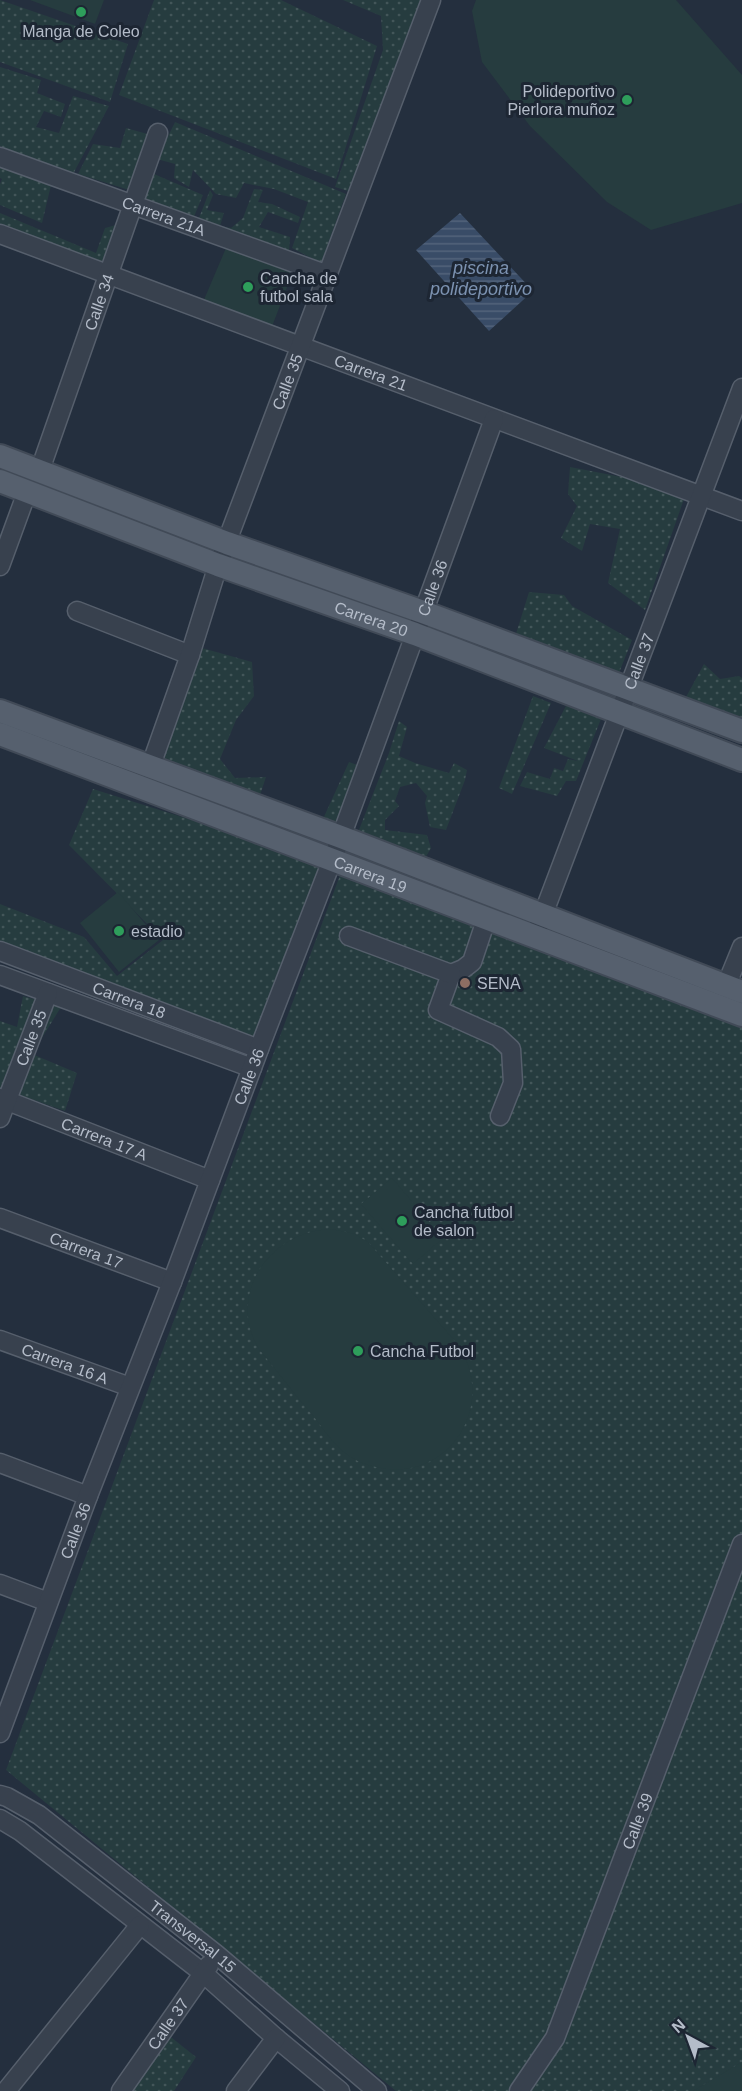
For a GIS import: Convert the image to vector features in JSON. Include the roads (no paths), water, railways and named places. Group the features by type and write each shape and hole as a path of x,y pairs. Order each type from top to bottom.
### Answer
{"main road":[{"name":"Carrera 20","path":"0,456 227,543 423,612 742,731"},
{"name":"Carrera 20","path":"0,481 218,566 416,634 742,760"},
{"name":"Carrera 19","path":"0,711 341,837 734,989"},
{"name":"Carrera 19","path":"0,734 742,1015"}],"street":[{"name":"Calle 35","path":"150,768 190,655 218,566 431,0"},
{"name":"Calle 34","path":"40,471 158,133"},
{"name":"Carrera 21A","path":"0,157 328,275"},
{"name":"Carrera 21","path":"0,234 742,511"},
{"name":"Calle 37","path":"535,935 742,388"},
{"name":"Calle 36","path":"0,1733 88,1496 341,837 494,419"},
{"path":"0,566 27,492"},
{"path":"77,611 190,655"},
{"path":"487,917 472,962 452,974 438,1010 498,1037 511,1049 513,1083 500,1116"},
{"path":"349,936 452,974"},
{"path":"734,989 742,948"},
{"name":"Carrera 18","path":"0,951 259,1049"},
{"name":"Carrera 18","path":"0,975 252,1068"},
{"name":"Calle 35","path":"2,1106 48,993"},
{"name":"Carrera 17 A","path":"2,1106 210,1180"},
{"name":"Carrera 17","path":"0,1218 172,1282"},
{"name":"Carrera 16 A","path":"0,1340 130,1387"},
{"path":"0,1463 88,1496"},
{"name":"Calle 39","path":"519,2091 555,2038 742,1544"},
{"path":"0,1584 48,1602"},
{"name":"Transversal 15","path":"0,1795 39,1815 216,1954 377,2091"},
{"name":"Transversal 15","path":"0,1819 20,1831 203,1973 340,2091"},
{"path":"6,2091 140,1925"},
{"name":"Calle 37","path":"121,2091 216,1954"},
{"path":"236,2091 276,2038"}],"water":[{"name":"piscina polideportivo","path":"460,213 533,291 489,331 416,250"}],"place":[{"name":"Manga de Coleo","path":"81,12"},
{"name":"Polideportivo Pierlora muñoz","path":"627,100"},
{"name":"Cancha de futbol sala","path":"248,287"},
{"name":"estadio","path":"119,931"},
{"name":"SENA","path":"465,983"},
{"name":"Cancha futbol de salon","path":"402,1221"},
{"name":"Cancha Futbol","path":"358,1351"}]}
